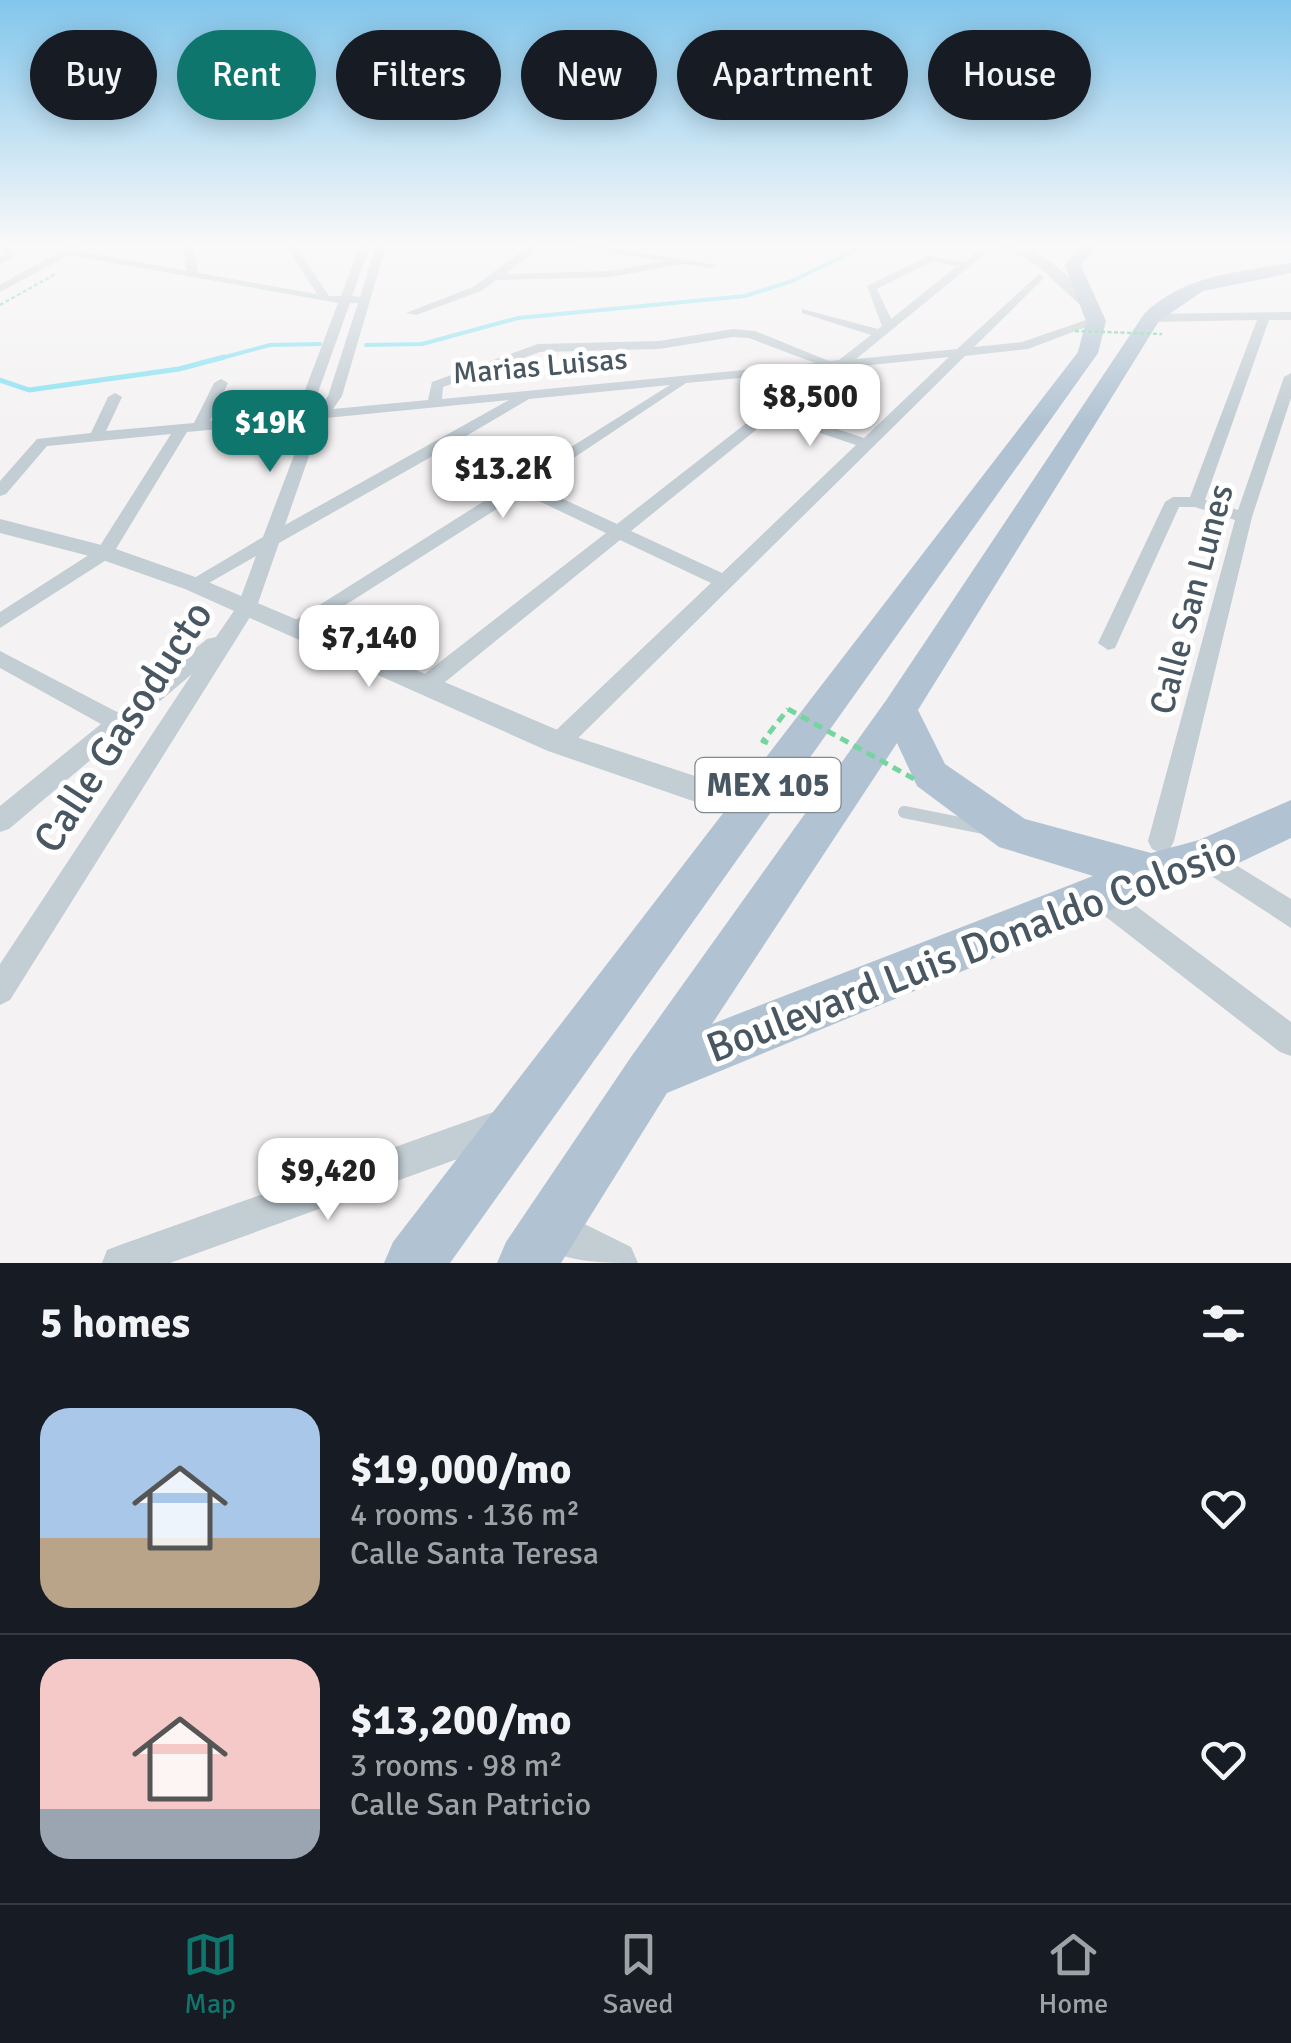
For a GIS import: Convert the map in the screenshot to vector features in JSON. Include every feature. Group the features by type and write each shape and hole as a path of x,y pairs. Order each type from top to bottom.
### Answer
{"main road":[{"path":"1071,305 1086,327"},
{"path":"1081,305 1086,327"},
{"name":"Boulevard Luis Donaldo Colosio","path":"539,1246 649,1075 900,709 1167,305"},
{"name":"MEX 105","path":"414,1263 751,808 1086,327"},
{"path":"900,709 931,775 1014,834 1156,857"},
{"name":"Boulevard Luis Donaldo Colosio","path":"649,1075 1098,894 1156,857 1205,858 1291,818"}],"street":[{"path":"315,419 309,398 344,305"},
{"path":"315,419 335,396 362,305"},
{"path":"412,312 437,305"},
{"path":"877,305 885,331"},
{"path":"426,685 768,411 917,305"},
{"path":"558,743 728,583 1011,305"},
{"path":"806,311 885,331"},
{"path":"1196,502 1264,316"},
{"path":"1156,326 1291,316"},
{"name":"Marias Luisas","path":"1043,343 1086,327"},
{"name":"Marias Luisas","path":"0,490 42,442 315,419 961,353 1043,343 1086,327"},
{"path":"434,404 437,385 538,348 659,345 743,332 836,363"},
{"name":"Calle San Lunes","path":"1156,857 1244,517 1291,377"},
{"path":"298,628 518,484 687,380"},
{"path":"0,621 105,553 221,383"},
{"path":"192,584 528,395"},
{"path":"97,435 115,397"},
{"path":"768,411 867,444"},
{"name":"Calle Gasoducto","path":"0,990 248,606 315,419"},
{"path":"436,446 728,583"},
{"path":"1108,643 1173,502 1196,502 1244,517"},
{"path":"0,526 105,553 192,584 558,743 751,808"},
{"path":"0,821 229,632"},
{"path":"0,658 118,722"},
{"path":"1205,858 1291,915"},
{"path":"1098,894 1291,1041"},
{"path":"120,1263 515,1122"},
{"path":"539,1246 615,1263"}],"lane":[{"path":"904,812 1014,834"}],"path":[{"path":"1086,327 1156,326"},
{"path":"763,740 788,709 916,780"}],"waterway":[{"path":"366,345 422,344 518,318 653,305"},
{"path":"214,360 270,345 320,344"},
{"path":"0,380 29,390 179,369 224,357"}]}
